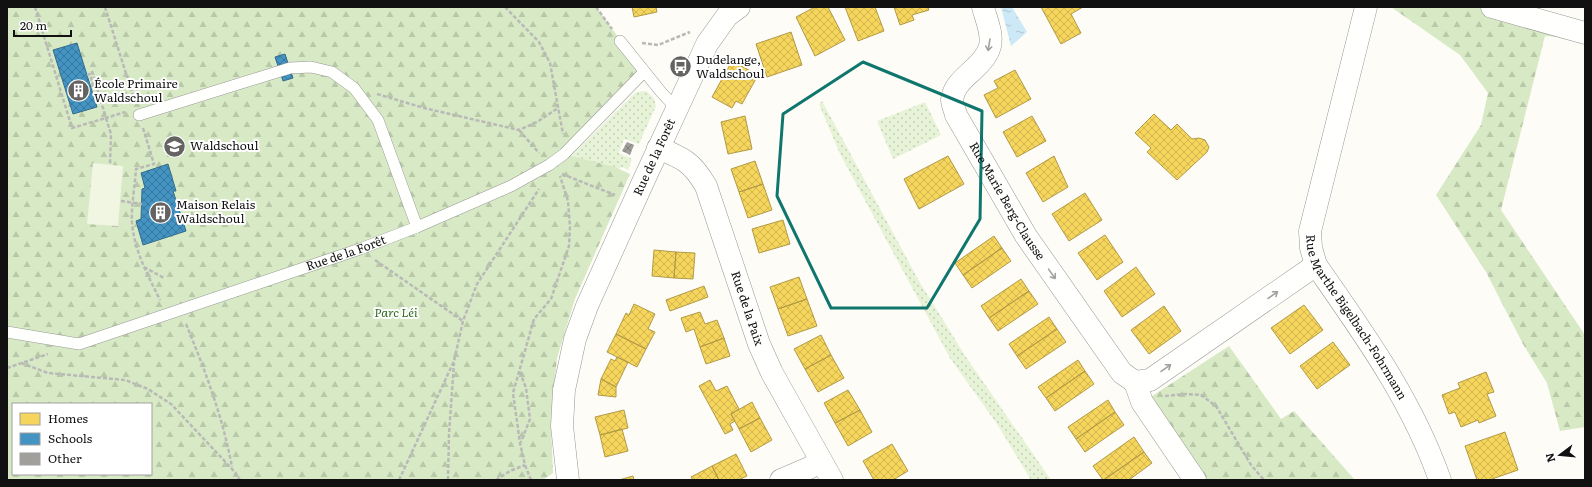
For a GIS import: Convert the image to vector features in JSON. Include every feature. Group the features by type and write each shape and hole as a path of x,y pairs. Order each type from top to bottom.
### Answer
{"street":[{"path":"676,108 707,44 727,16 740,7"},
{"name":"Rue Marie Berg-Clausse","path":"983,7 989,28 990,44 986,57 955,88 952,101 956,115 1026,236 1122,373 1135,382"},
{"name":"Rue Marthe Bigelbach-Fohrmann","path":"1366,7 1310,231 1311,248 1316,265 1384,363 1430,450 1440,480"},
{"path":"1492,7 1585,33"},
{"name":"Rue de la Forêt","path":"568,480 562,426 564,390 575,339 587,306 676,108"},
{"name":"Rue de la Paix","path":"658,148 687,161 698,172 706,186 759,344 772,373 832,480"},
{"path":"1195,480 1142,402 1135,382 1150,380 1316,265"},
{"path":"781,480 822,461"}],"lane":[{"name":"Rue de la Forêt","path":"620,41 644,72 676,108"},
{"path":"138,112 290,68 312,67 332,72 354,88 378,120 417,227"},
{"name":"Rue de la Forêt","path":"7,332 79,344 360,249 417,227 511,186 549,165 564,154 644,72"}],"path":[{"path":"35,7 72,128 106,118 138,112"},
{"path":"105,7 154,164 136,170 132,221 136,246 144,267 168,315"},
{"path":"505,7 539,42 550,63 562,127 564,154"},
{"path":"596,7 620,41"},
{"path":"640,43 658,45 695,30"},
{"path":"92,71 111,134 110,165"},
{"path":"87,75 90,74 94,88 97,87"},
{"path":"354,88 424,108 519,130 549,165 541,186 477,284 463,321 454,361 449,434 448,480"},
{"path":"519,130 537,122 558,108"},
{"path":"531,480 525,465 520,442 513,393 534,319 551,299 569,246 570,227 568,201 560,173 634,202"},
{"path":"121,201 142,204"},
{"path":"360,249 463,321"},
{"path":"144,267 164,278"},
{"path":"180,311 199,356 228,442 232,469"},
{"path":"7,368 79,344"},
{"path":"399,480 454,361"},
{"path":"21,363 48,373 125,380 148,389 171,404 232,469 240,480"},
{"path":"519,372 526,388 530,419 520,442"},
{"path":"1163,396 1186,394 1201,395 1216,406 1251,466 1264,480"},
{"path":"496,480 510,471 525,465"}],"highlighted area":[{"path":"863,62 982,111 980,219 927,308 831,308 777,196 783,114"}],"green space":[{"name":"Parc Léi","path":"7,7 596,7 644,72 564,154 615,167 630,174 575,299 557,358 551,422 553,473 543,480 7,480"},
{"path":"1391,7 1494,7 1585,38 1545,36 1501,210 1585,335 1585,427 1560,431 1547,383 1523,344 1486,272 1436,195 1481,125 1488,93 1460,55"},
{"path":"646,91 654,98 656,106 639,144 624,139 619,153 632,159 628,170 622,167 619,169 571,156 636,92"},
{"path":"822,101 919,281 966,357 1051,480 1031,480 997,424 950,358 840,154 819,104"},
{"path":"925,102 941,135 893,159 877,121"},
{"path":"93,163 123,166 118,226 87,224"},
{"path":"1229,346 1281,419 1294,411 1355,480 1205,480 1149,398"}],"water":[{"path":"1001,7 1012,7 1027,32 1011,46"}],"building: Homes":[{"path":"632,7 656,7 657,12 634,17"},
{"path":"815,7 828,7 845,40 815,56 796,17"},
{"path":"845,7 875,7 884,31 858,41"},
{"path":"894,7 928,7 929,10 912,15 914,20 900,25"},
{"path":"1041,7 1083,7 1071,14 1081,33 1061,44"},
{"path":"791,32 802,65 767,77 756,44"},
{"path":"732,61 758,75 742,104 736,101 732,108 712,97"},
{"path":"1015,70 1031,99 996,118 984,95 998,88 994,81"},
{"path":"1154,114 1171,130 1177,124 1192,139 1199,138 1205,140 1209,147 1207,152 1177,180 1147,152 1151,148 1135,133"},
{"path":"745,116 752,149 728,154 721,122"},
{"path":"1032,116 1046,141 1017,157 1003,132"},
{"path":"948,156 964,184 919,209 904,179"},
{"path":"1054,156 1068,187 1043,202 1026,173"},
{"path":"755,161 763,184 739,192 731,169"},
{"path":"763,184 772,210 748,218 739,192"},
{"path":"1085,193 1102,220 1069,241 1052,214"},
{"path":"783,220 790,244 759,253 752,229"},
{"path":"1105,235 1123,262 1097,280 1078,253"},
{"path":"994,236 1002,248 963,275 955,263"},
{"path":"1002,248 1011,261 972,288 963,275"},
{"path":"654,250 676,252 674,278 652,276"},
{"path":"676,252 695,253 693,279 674,278"},
{"path":"1136,267 1155,294 1122,317 1104,291"},
{"path":"799,277 807,299 778,309 770,287"},
{"path":"1021,279 1029,291 989,318 981,306"},
{"path":"704,286 708,297 670,311 666,300"},
{"path":"1029,291 1038,304 998,331 989,318"},
{"path":"807,299 817,326 788,336 778,309"},
{"path":"634,304 655,314 648,329 655,332 646,349 616,334 626,313 629,315"},
{"path":"1304,305 1323,330 1290,354 1271,328"},
{"path":"1164,306 1181,331 1149,354 1131,330"},
{"path":"700,312 705,324 717,320 724,338 700,347 694,329 686,332 681,318"},
{"path":"1049,317 1057,329 1017,356 1009,344"},
{"path":"1057,329 1066,342 1026,369 1017,356"},
{"path":"616,334 646,349 637,367 607,352"},
{"path":"821,335 831,355 805,369 794,349"},
{"path":"724,338 730,356 706,364 700,347"},
{"path":"1333,342 1350,365 1317,389 1300,366"},
{"path":"831,355 844,378 818,392 805,369"},
{"path":"617,357 628,362 616,387 601,379 611,359 615,361"},
{"path":"1078,360 1085,371 1046,398 1038,387"},
{"path":"1085,371 1094,384 1055,411 1046,398"},
{"path":"1486,372 1494,392 1487,394 1496,416 1479,423 1478,420 1461,427 1455,412 1449,414 1442,395 1460,388 1458,383"},
{"path":"601,379 616,387 616,397 598,395"},
{"path":"710,380 716,391 727,386 739,409 731,414 735,421 730,424 733,430 725,434 699,386"},
{"path":"848,390 860,410 835,423 824,403"},
{"path":"1108,400 1115,412 1076,439 1068,427"},
{"path":"752,402 760,418 739,429 731,414"},
{"path":"624,410 628,428 600,435 595,417"},
{"path":"860,410 872,432 848,446 835,423"},
{"path":"1115,412 1124,425 1085,452 1076,439"},
{"path":"760,418 772,440 751,452 739,429"},
{"path":"622,429 628,451 605,457 600,435"},
{"path":"1505,432 1518,470 1489,480 1477,480 1465,446"},
{"path":"1134,437 1144,452 1103,480 1093,466"},
{"path":"892,444 908,471 893,480 874,480 863,461"},
{"path":"1144,452 1152,463 1129,480 1104,480"},
{"path":"736,454 747,476 738,480 719,480 712,466"},
{"path":"712,466 719,480 693,480 691,477"},
{"path":"633,476 634,480 619,480"}],"building: Schools":[{"name":"École Primaire Waldschoul","path":"77,43 97,107 73,114 53,50"},
{"path":"285,54 293,78 283,81 275,57"},
{"name":"Maison Relais Waldschoul","path":"168,164 176,191 173,191 186,231 143,245 136,221 141,219 142,189 145,188 141,173"}],"building: Other":[{"path":"627,142 634,145 630,155 622,151"}],"place":[{"name":"Dudelange, Waldschoul","path":"680,67"},
{"name":"École Primaire Waldschoul","path":"79,91"},
{"name":"Waldschoul","path":"174,146"},
{"name":"Maison Relais Waldschoul","path":"161,212"}]}
